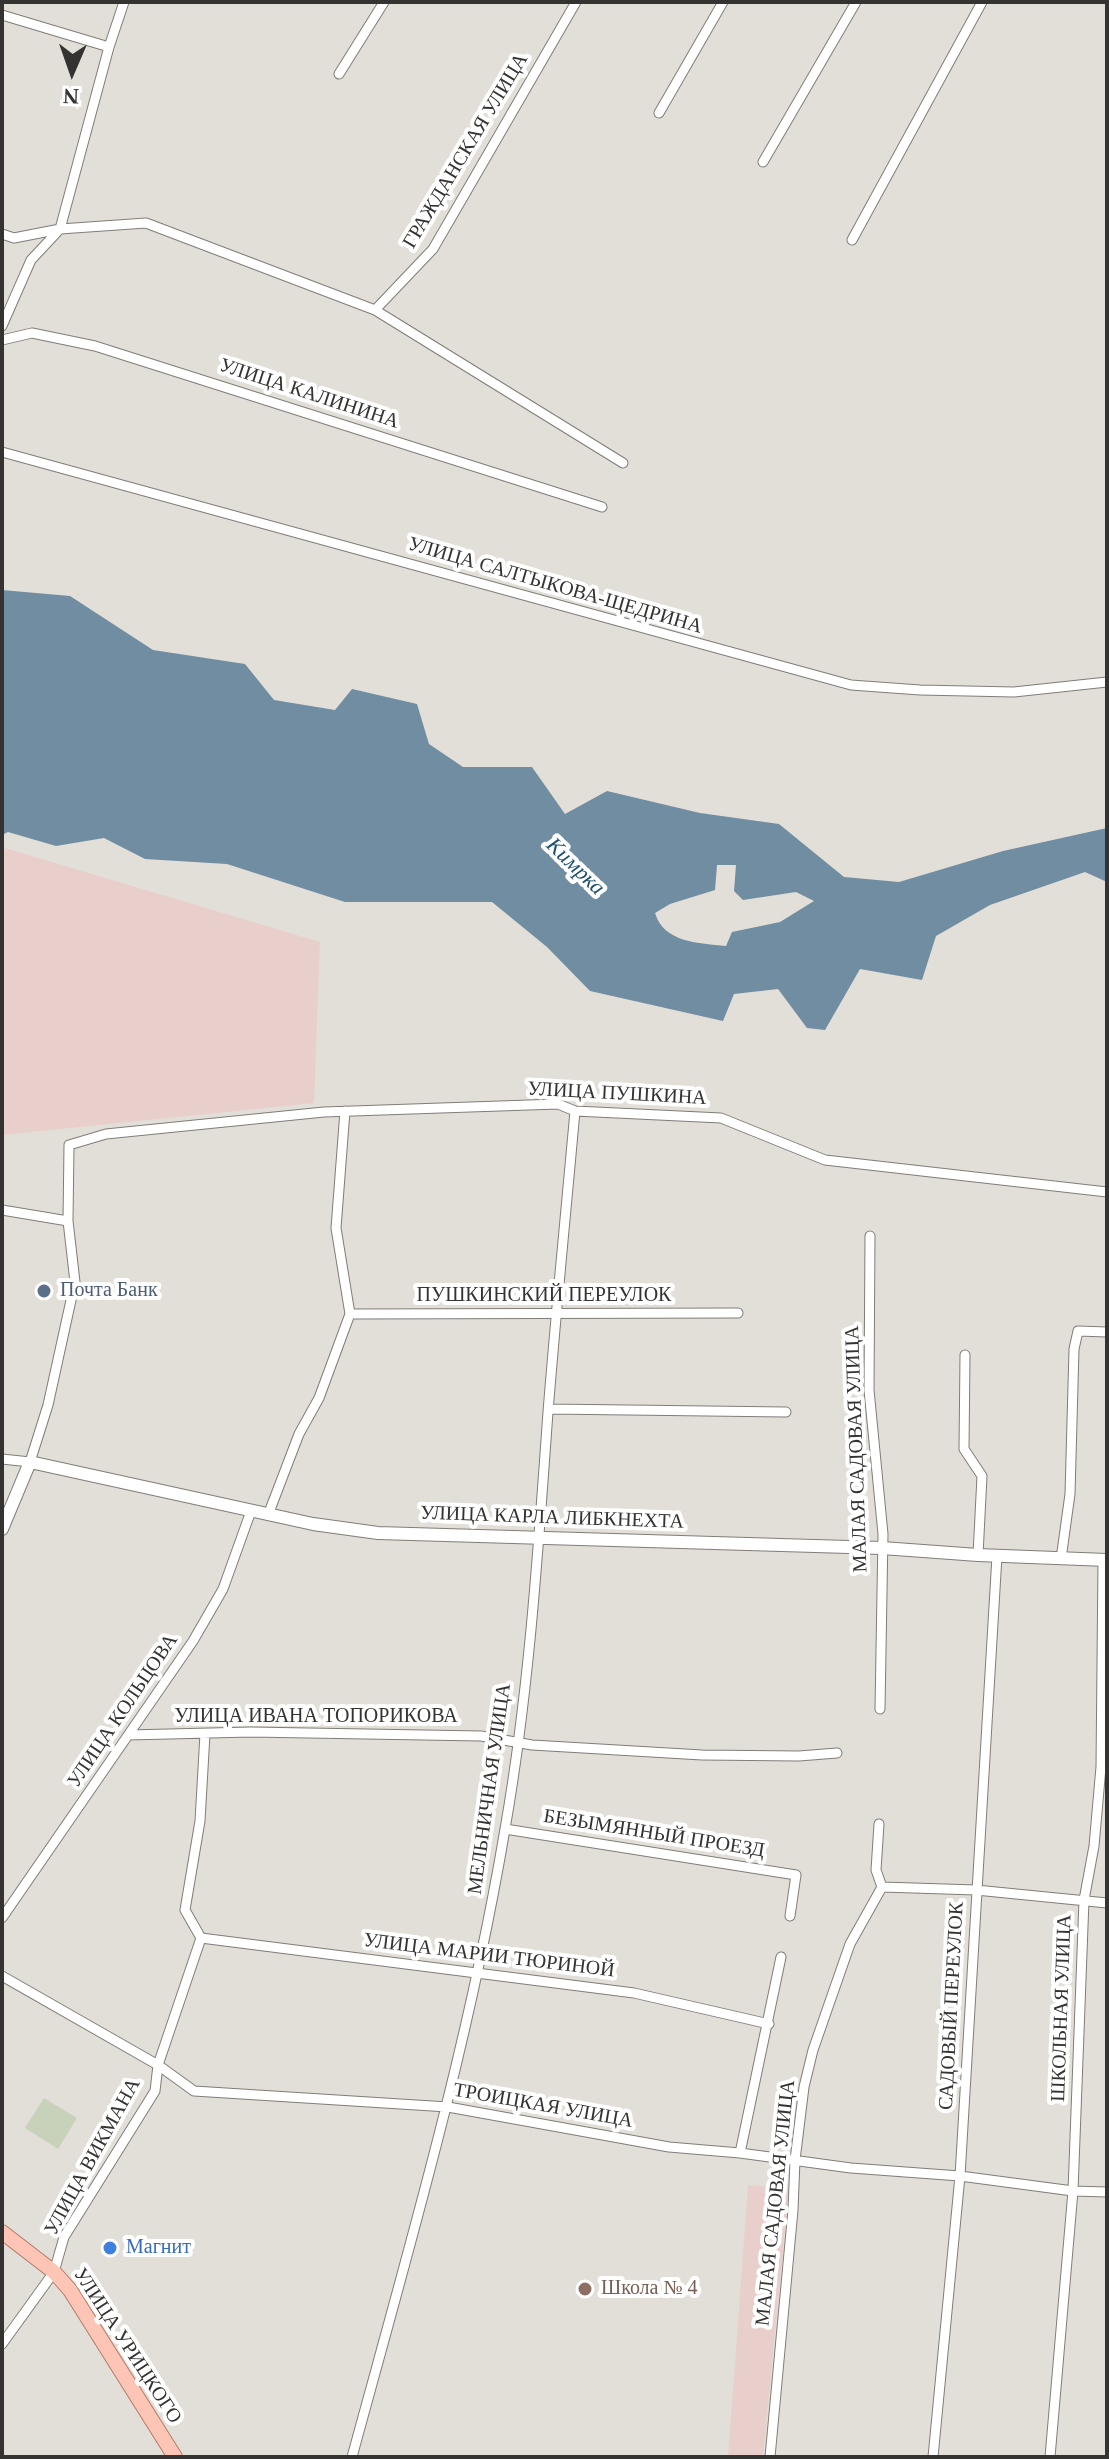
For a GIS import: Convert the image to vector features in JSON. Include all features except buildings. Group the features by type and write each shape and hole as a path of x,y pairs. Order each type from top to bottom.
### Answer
{"main road":[{"name":"УЛИЦА УРИЦКОГО","path":"2,2232 54,2272 70,2290 175,2457"}],"street":[{"path":"2,326 31,260 60,229 124,2"},
{"path":"339,74 384,2"},
{"name":"ГРАЖДАНСКАЯ УЛИЦА","path":"375,310 433,249 576,2"},
{"path":"659,113 723,2"},
{"path":"763,162 856,2"},
{"path":"852,240 982,2"},
{"path":"2,15 109,47"},
{"path":"2,234 14,238 60,229 146,223 375,310 623,463"},
{"name":"УЛИЦА КАЛИНИНА","path":"2,340 32,333 95,346 602,507"},
{"name":"УЛИЦА САЛТЫКОВА-ЩЕДРИНА","path":"2,452 851,685 1014,692 1107,682"},
{"name":"УЛИЦА ПУШКИНА","path":"68,1221 69,1145 106,1134 345,1111 558,1104 575,1111 721,1118 825,1160 1107,1192"},
{"path":"268,1515 299,1434 319,1398 350,1314 336,1228 345,1111"},
{"name":"МЕЛЬНИЧНАЯ УЛИЦА","path":"352,2457 448,2107 505,1829 518,1743 539,1539 575,1111"},
{"path":"2,1210 68,1221 75,1282 48,1405 30,1462 2,1529"},
{"name":"МАЛАЯ САДОВАЯ УЛИЦА","path":"870,1236 869,1390 883,1534 880,1709"},
{"name":"ПУШКИНСКИЙ ПЕРЕУЛОК","path":"350,1314 738,1313"},
{"path":"1061,1559 1070,1494 1074,1349 1078,1331 1107,1332"},
{"path":"965,1355 964,1449 982,1476 978,1555"},
{"path":"549,1409 786,1412"},
{"name":"УЛИЦА КАРЛА ЛИБКНЕХТА","path":"2,1459 30,1462 313,1524 378,1533 882,1548 1105,1560"},
{"name":"УЛИЦА КОЛЬЦОВА","path":"2,1918 193,1641 223,1589 251,1511"},
{"name":"САДОВЫЙ ПЕРЕУЛОК","path":"933,2457 960,2176 997,1556"},
{"name":"ШКОЛЬНАЯ УЛИЦА","path":"1050,2457 1073,2191 1084,1900 1094,1846 1101,1767 1105,1560"},
{"path":"201,1938 185,1910 200,1821 205,1734"},
{"name":"УЛИЦА ИВАНА ТОПОРИКОВА","path":"128,1735 481,1736 518,1743 702,1755 799,1756 837,1753"},
{"path":"879,1824 876,1870 882,1887 976,1890 1107,1903"},
{"name":"БЕЗЫМЯННЫЙ ПРОЕЗД","path":"505,1829 796,1875 790,1916"},
{"name":"МАЛАЯ САДОВАЯ УЛИЦА","path":"770,2457 804,2087 813,2050 850,1944 882,1887"},
{"name":"УЛИЦА МАРИИ ТЮРИНОЙ","path":"201,1938 634,1993 769,2024"},
{"name":"УЛИЦА ВИКМАНА","path":"2,2344 54,2272 64,2237 155,2091 158,2065 201,1938"},
{"path":"740,2153 781,1957"},
{"name":"ТРОИЦКАЯ УЛИЦА","path":"2,1976 158,2065 194,2091 448,2107 669,2147 851,2168 960,2176 1073,2191 1107,2192"}],"shaded area":[{"path":"5,848 320,942 314,1103 2,1135 2,851"},
{"path":"748,2185 789,2188 763,2457 728,2457"}],"green space":[{"path":"44,2098 77,2118 58,2149 25,2128"}],"water":[{"name":"Кимрка","path":"2,590 70,596 153,650 245,664 274,700 335,710 352,689 417,704 429,744 463,767 532,767 565,814 607,791 700,813 779,824 844,877 899,882 1003,851 1107,828 1107,882 1085,872 990,905 936,936 922,980 860,969 825,1030 807,1028 778,989 734,994 723,1021 590,991 547,947 492,902 345,902 227,864 145,859 104,838 56,846 8,832 2,835","holes":["717,865 736,865 734,891 743,900 796,892 814,901 780,922 732,932 726,946 684,940 674,936 660,923 655,913 670,904 715,890"]}],"place":[{"name":"Почта Банк","path":"44,1291"},
{"name":"Магнит","path":"110,2248"},
{"name":"Школа № 4","path":"585,2289"}]}
